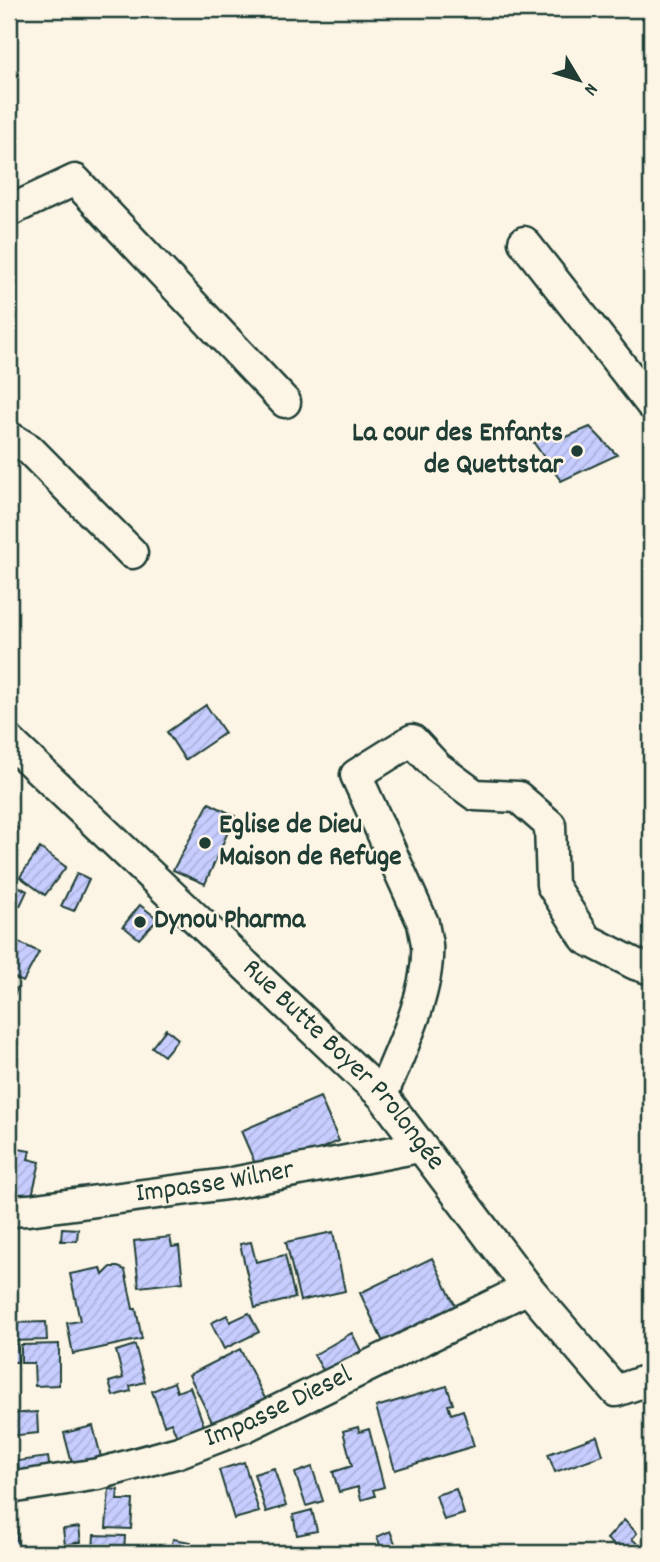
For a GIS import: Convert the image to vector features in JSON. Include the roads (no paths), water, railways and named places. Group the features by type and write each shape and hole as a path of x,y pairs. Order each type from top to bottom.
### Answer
{"street":[{"path":"9,211 75,180 285,402"},
{"path":"524,242 651,404"},
{"path":"9,437 29,449 132,553"},
{"path":"382,1095 413,1020 426,970 427,944 423,923 356,775 412,740 437,766 475,795 518,797 550,825 552,885 586,939 635,964 651,968"},
{"name":"Rue Butte Boyer Prolongée","path":"9,741 382,1095 528,1288 616,1391 651,1379"},
{"name":"Impasse Wilner","path":"9,1211 227,1184 419,1147"},
{"name":"Impasse Diesel","path":"16,1487 98,1474 179,1452 244,1427 528,1288"}],"place":[{"name":"La cour des Enfants de Quettstar","path":"577,451"},
{"name":"Eglise de Dieu Maison de Refuge","path":"205,843"},
{"name":"Dynou Pharma","path":"140,922"}]}
